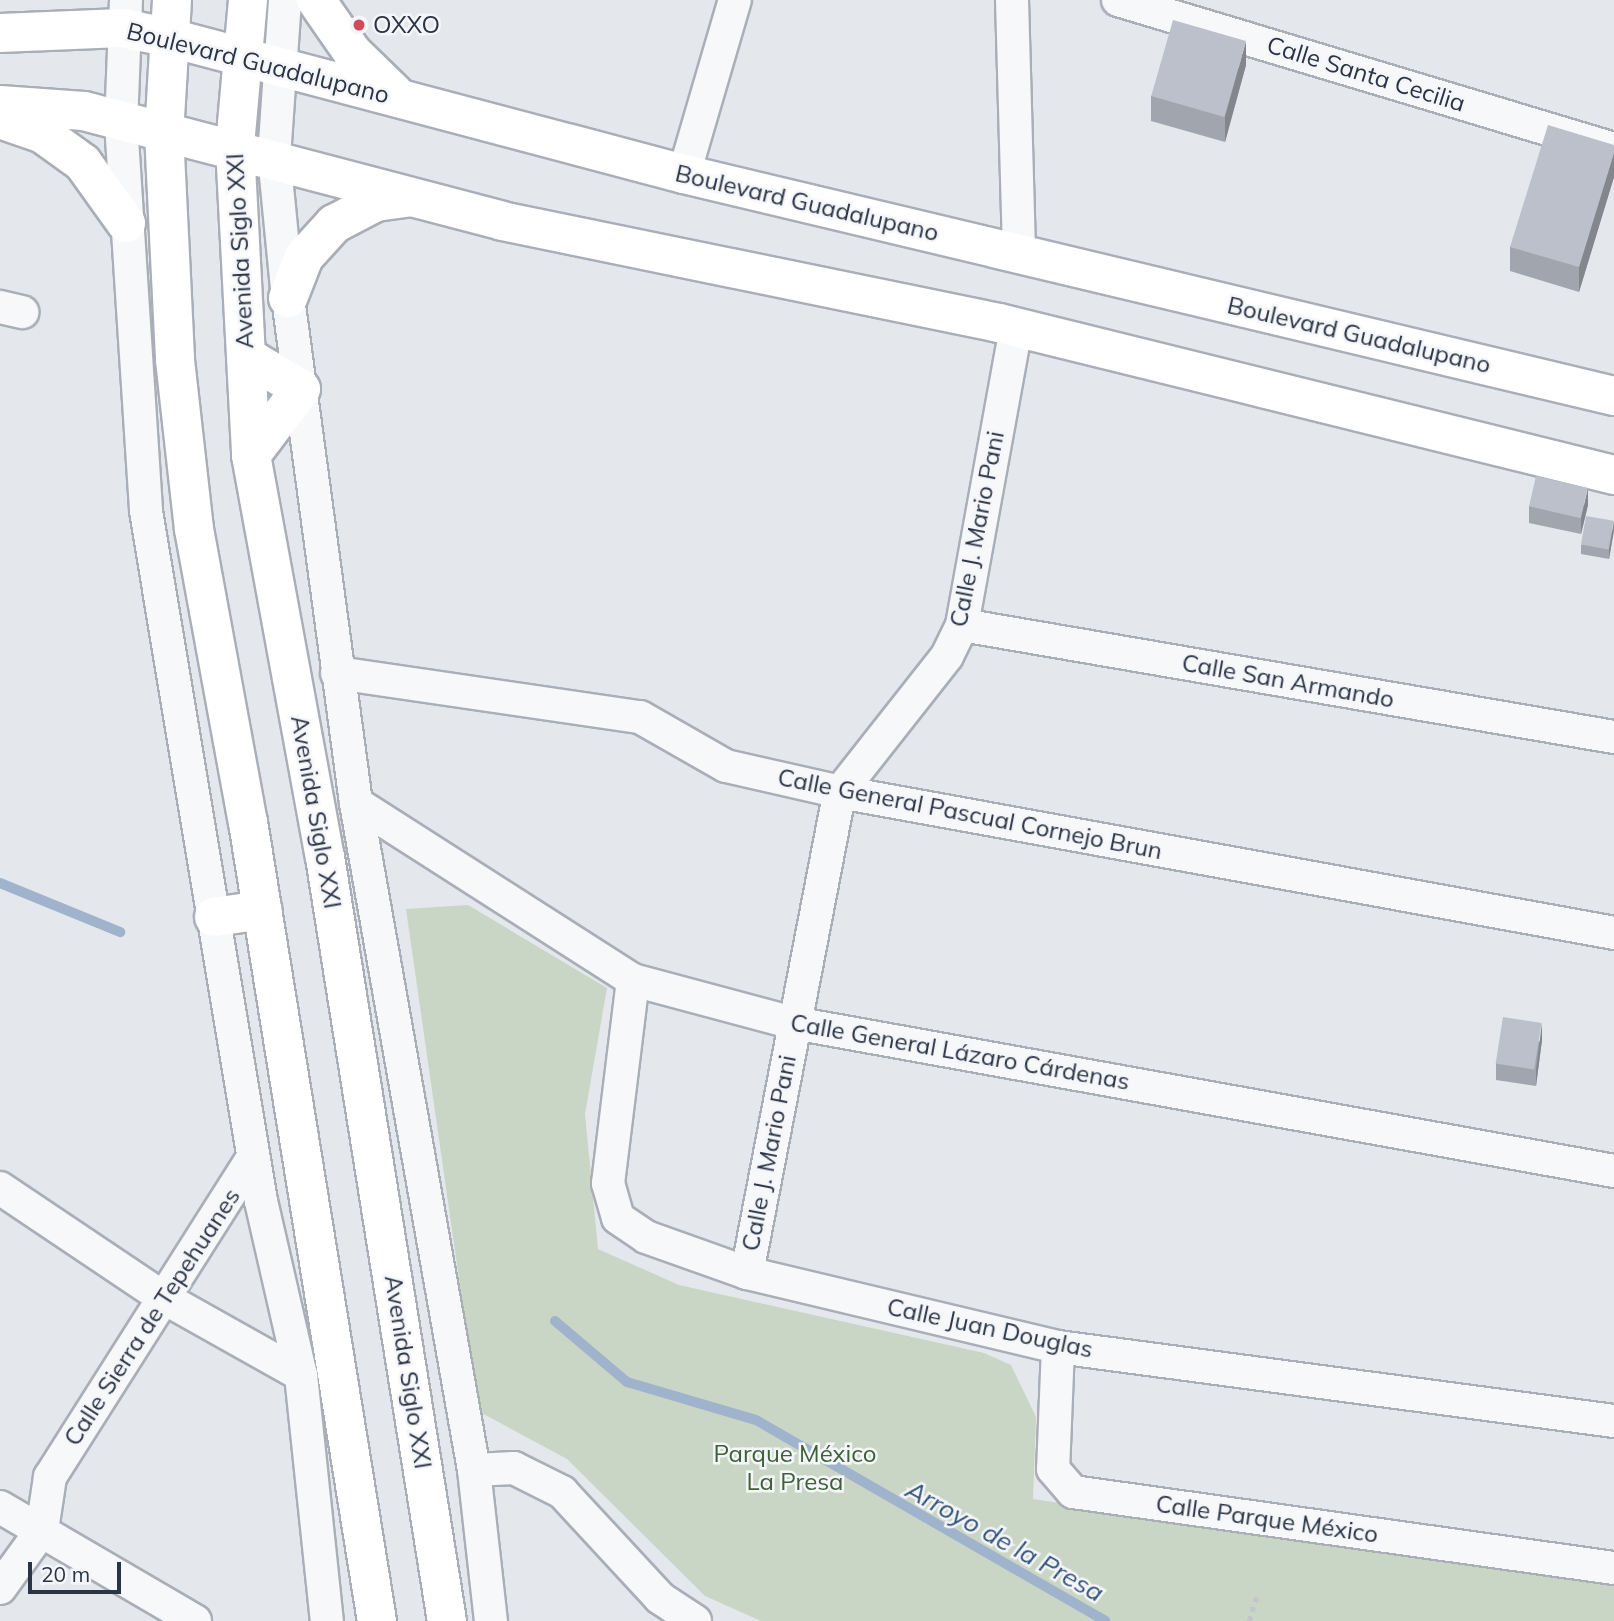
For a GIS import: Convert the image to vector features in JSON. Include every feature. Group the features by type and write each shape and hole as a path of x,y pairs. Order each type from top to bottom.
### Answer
{"main road":[{"path":"172,0 167,37 164,133 175,360 194,529 263,910 377,1621"},
{"name":"Avenida Siglo XXI","path":"248,0 258,60 235,147 251,455 325,858 447,1621"},
{"path":"316,0 352,52 398,96"},
{"name":"Boulevard Guadalupano","path":"0,33 124,14 167,37 398,96 684,174 1614,396"},
{"path":"0,105 71,109 164,133 274,156 502,221 1016,327 1614,475"},
{"path":"0,119 43,135 83,163 125,223"},
{"path":"288,298 304,257 334,224 376,202 424,197"},
{"path":"246,356 301,389 251,455"},
{"path":"214,917 263,910"}],"street":[{"name":"Avenida Siglo XXI","path":"285,0 258,60 274,156 288,298 356,803 474,1470 491,1621"},
{"path":"684,174 735,0"},
{"path":"1012,0 1019,253"},
{"name":"Calle Santa Cecilia","path":"1118,0 1614,149"},
{"path":"124,14 121,123 125,223 146,511 254,1157 301,1375 327,1621"},
{"name":"Calle J. Mario Pani","path":"747,1273 840,792 947,656 962,625 1016,327"},
{"name":"Calle San Armando","path":"962,625 1614,737"},
{"name":"Calle General Pascual Cornejo Brun","path":"337,673 640,717 726,766 840,792 1614,933"},
{"name":"Calle General Lázaro Cárdenas","path":"356,803 633,980 794,1023 1614,1171"},
{"name":"Calle Juan Douglas","path":"633,980 608,1183 618,1218 646,1237 747,1273 1058,1347 1614,1422"},
{"name":"Calle Sierra de Tepehuanes","path":"0,1588 42,1530 50,1477 254,1157"},
{"path":"0,1188 164,1298 301,1375"},
{"name":"Calle Parque México","path":"1058,1347 1053,1469 1073,1492 1614,1568"},
{"path":"474,1470 514,1468 562,1492 651,1610 695,1621"},
{"name":"Calle Sierra de Tepehuanes","path":"0,1507 50,1477"},
{"path":"0,1507 195,1621"}],"path":[{"path":"1249,1621 1258,1592"}],"green space":[{"name":"Parque México La Presa","path":"468,905 607,988 585,1114 598,1249 679,1285 984,1353 1011,1365 1036,1417 1033,1499 1614,1585 1614,1621 761,1621 705,1596 567,1459 478,1411 406,909"}],"building":[{"path":"1173,20 1246,41 1224,117 1151,96"},
{"path":"1548,125 1614,145 1614,153 1579,267 1510,247"},
{"path":"1536,476 1588,488 1581,518 1529,506"},
{"path":"1586,516 1614,521 1609,549 1581,545"},
{"path":"1503,1017 1542,1023 1534,1070 1496,1063"}],"waterway":[{"name":"Arroyo de la Presa","path":"0,883 120,932"},
{"name":"Arroyo de la Presa","path":"555,1321 627,1382 756,1420 1105,1621"}],"place":[{"name":"OXXO","path":"359,25"}]}
